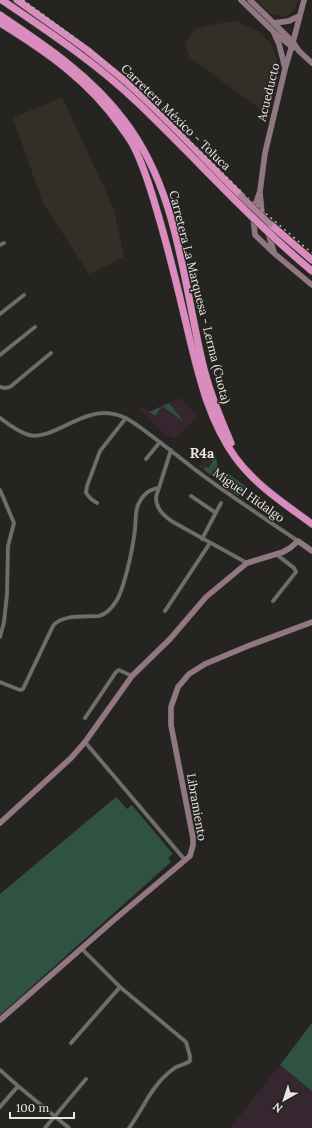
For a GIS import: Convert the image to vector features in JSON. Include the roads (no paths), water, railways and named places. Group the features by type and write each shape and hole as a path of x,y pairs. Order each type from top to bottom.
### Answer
{"highway":[{"path":"2,0 63,42 110,78 138,103 262,226 312,271"},
{"name":"Carretera México - Toluca","path":"17,0 87,50 126,82 241,196"},
{"name":"Carretera La Marquesa - Lerma (Cuota)","path":"0,15 68,62 102,95 135,135 152,165 163,190 178,240 195,329 208,384 217,412 236,458"},
{"path":"0,23 75,75 100,100 133,145 151,188 205,396 218,429 243,467 269,493 312,524"},
{"name":"Carretera México - Toluca","path":"270,224 312,260"}],"main road":[{"path":"240,0 273,31 292,45 312,63"},
{"path":"250,0 274,23 292,45"},
{"name":"Acueducto","path":"260,191 265,153 285,69 304,0"},
{"path":"274,23 289,21 299,16"},
{"path":"273,31 285,69"},
{"path":"260,191 253,216 255,235 275,254 312,284"},
{"path":"260,191 262,214 275,254"},
{"name":"Carretera México - Toluca","path":"241,196 270,224"},
{"path":"0,823 71,758 85,742 132,676 170,639 206,597 247,563 290,548 298,541 312,551"},
{"name":"Libramiento","path":"0,1020 81,948 185,860 192,852 193,838 172,736 170,714 172,700 178,687 189,674 205,664 312,622"}],"street":[{"path":"0,314 24,295"},
{"path":"0,355 35,327"},
{"path":"0,387 10,387 52,353"},
{"name":"Miguel Hidalgo","path":"0,418 19,431 29,435 48,433 87,416 100,413 114,414 126,418 206,478 298,541"},
{"path":"97,503 86,493 87,486 100,451 126,418"},
{"path":"146,459 160,442"},
{"path":"170,450 158,488 156,502 164,516 202,539 247,563"},
{"path":"0,682 20,690 23,689 52,626 58,620 65,618 99,616 104,615 110,610 118,599 125,577 134,536 138,505 147,492 158,488"},
{"path":"0,490 14,523 8,540 7,594 4,622 0,637"},
{"path":"191,496 216,513"},
{"path":"202,539 221,504"},
{"path":"165,611 210,543"},
{"path":"273,601 296,572 294,568 276,554"},
{"path":"85,718 116,672 119,670 132,676"},
{"path":"85,742 185,860"},
{"path":"81,948 120,986 186,1042 190,1056 190,1061 186,1064 177,1066 165,1076 147,1099 139,1115 129,1128"},
{"path":"72,1043 120,986"},
{"path":"0,1070 69,1128"},
{"path":"45,1128 86,1079"},
{"path":"0,1107 18,1086"}],"railway":[{"path":"23,0 79,41 122,77 151,103 250,200 312,253"}],"district":[{"name":"R4a","path":"202,453"}]}
